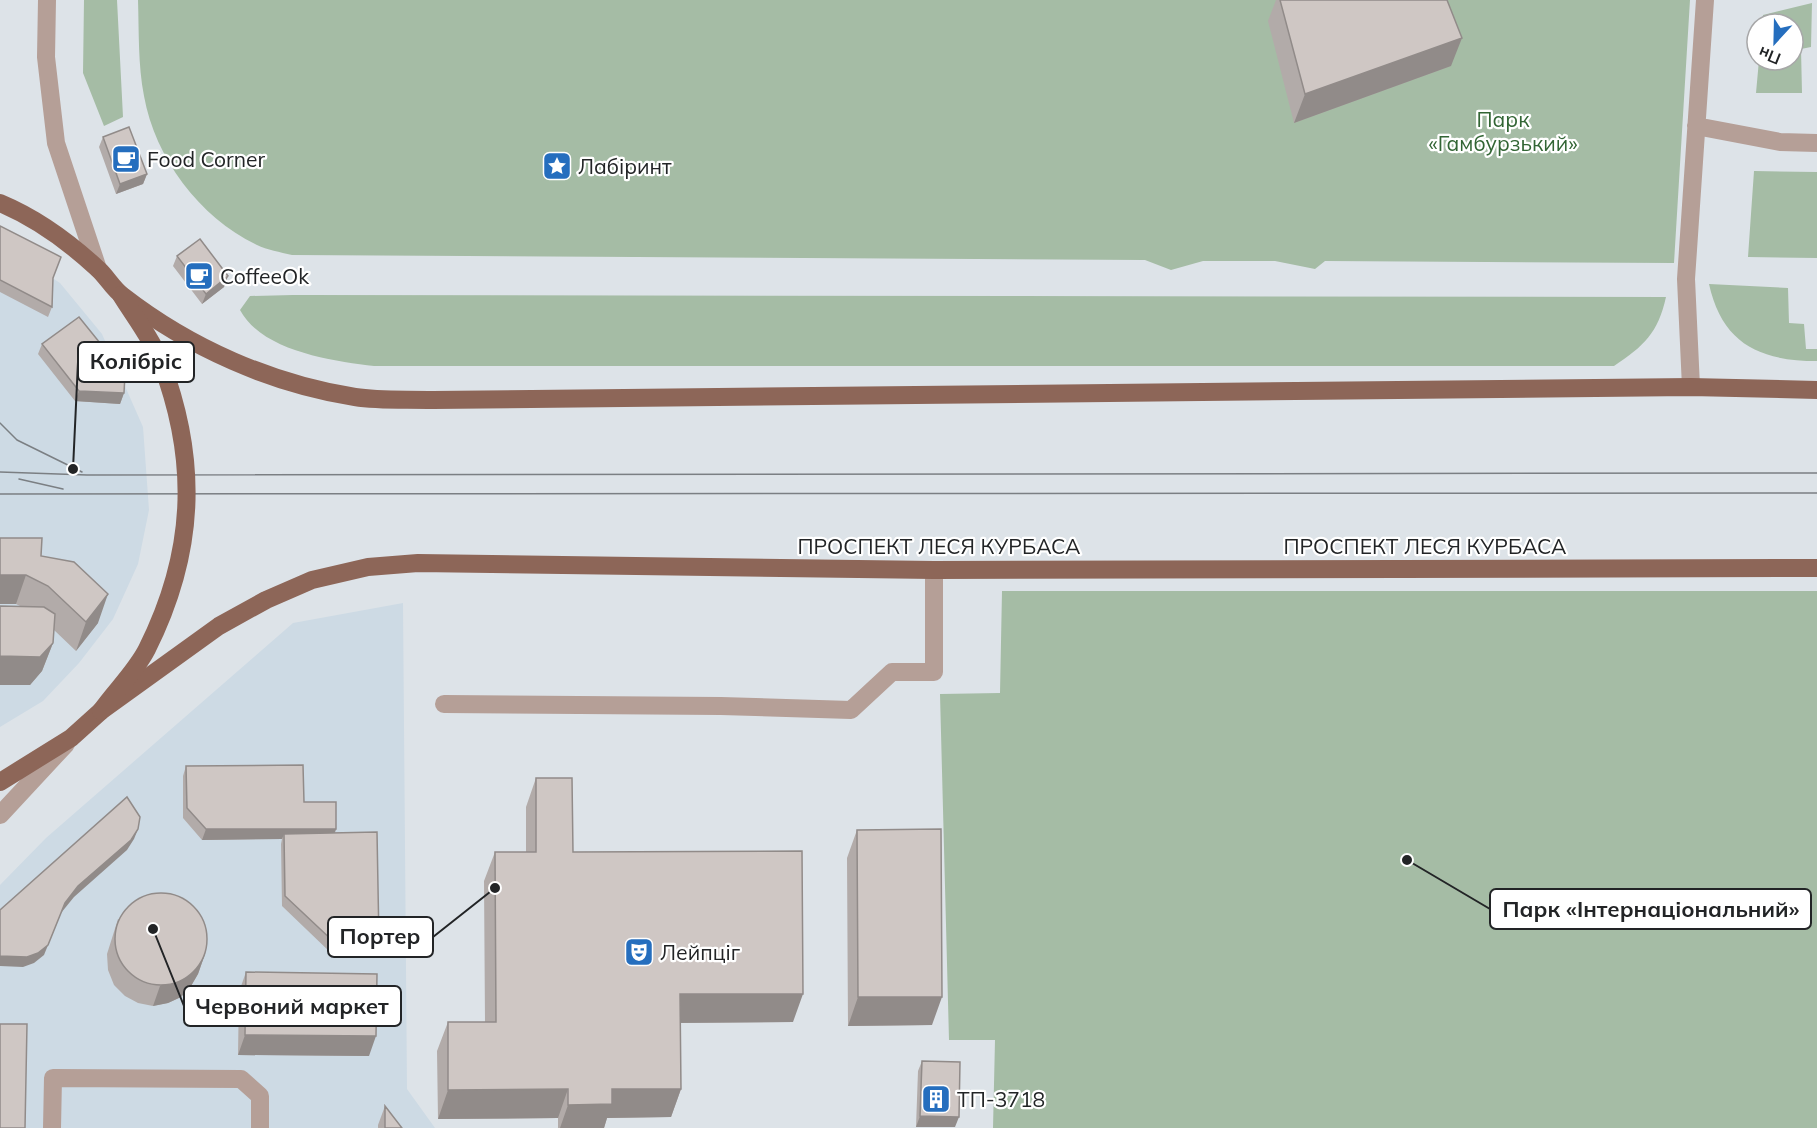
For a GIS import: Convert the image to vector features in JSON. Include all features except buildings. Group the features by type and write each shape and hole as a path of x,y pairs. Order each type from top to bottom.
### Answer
{"main road":[{"path":"0,203 32,216 98,269 121,295 160,360 183,432 188,507 176,581 146,651 101,711 71,738 0,782"},
{"path":"121,295 184,335 252,371 304,387 358,398 433,400 1691,387 1817,390"},
{"name":"ПРОСПЕКТ ЛЕСЯ КУРБАСА","path":"101,711 219,626 266,600 312,580 368,567 418,563 934,570 1817,568"}],"street":[{"path":"46,0 46,57 56,143 98,269"},
{"path":"1691,387 1686,279 1705,0"},
{"path":"1696,126 1780,142 1817,143"},
{"path":"444,704 721,706 851,710 892,672 934,672 934,570"},
{"path":"0,815 71,738"},
{"path":"52,1128 53,1078 241,1079 260,1096 260,1128"}],"shaded area":[{"path":"0,244 60,283 102,334 143,427 149,510 138,564 113,619 79,663 43,701 0,727"},
{"path":"403,603 407,1089 435,1128 0,1128 0,885 46,838 293,623"}],"green space":[{"path":"84,0 117,0 123,117 104,126 83,73"},
{"name":"Парк «Гамбурзький»","path":"138,0 1690,0 1674,263 1325,261 1315,269 1275,261 1203,261 1171,270 1145,260 292,255 257,245 217,219 183,184 170,163 158,142 144,96"},
{"path":"1812,3 1811,47 1805,48 1805,12 1775,12"},
{"path":"1758,72 1802,72 1802,93 1756,93"},
{"path":"1754,171 1817,172 1817,258 1748,257"},
{"path":"1709,284 1788,288 1789,323 1804,324 1806,349 1817,349 1817,361 1777,357 1746,345 1723,321"},
{"path":"250,296 1666,297 1659,320 1648,338 1634,352 1614,366 374,366 300,352 264,335 250,324 240,310"},
{"path":"1002,591 1817,591 1817,1128 993,1128 995,1040 949,1040 940,694 1000,693"}],"tram line":[{"path":"0,423 17,440 82,472"},
{"path":"0,472 87,475 1817,473"},
{"path":"19,479 63,489"},
{"path":"0,494 1817,493"}],"place":[{"name":"Food Corner","path":"126,159"},
{"name":"Лабіринт","path":"557,166"},
{"name":"CoffeeOk","path":"199,276"},
{"name":"Колібріс","path":"73,469"},
{"name":"Парк «Інтернаціональний»","path":"1407,860"},
{"name":"Портер","path":"495,888"},
{"name":"Червоний маркет","path":"153,929"},
{"name":"Лейпціг","path":"639,952"},
{"name":"ТП-3718","path":"936,1099"}]}
